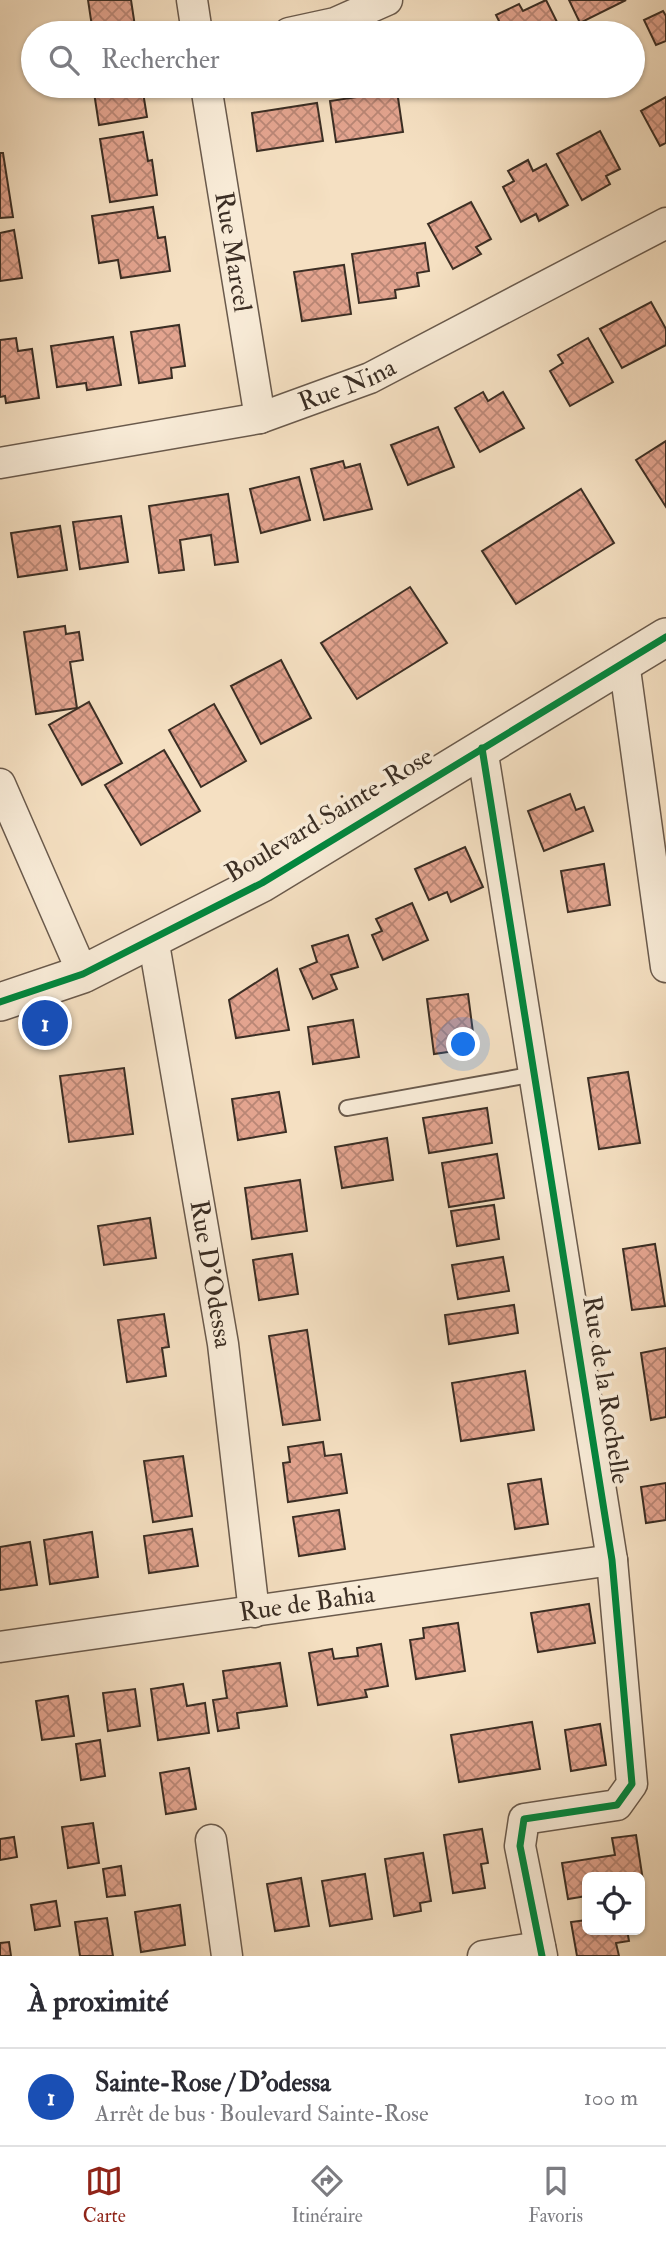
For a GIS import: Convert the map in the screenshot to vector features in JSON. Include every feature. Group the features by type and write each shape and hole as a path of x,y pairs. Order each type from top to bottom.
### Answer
{"street":[{"path":"192,0 195,21"},
{"path":"340,21 387,0"},
{"name":"Rue Marcel","path":"207,98 260,418"},
{"name":"Rue Nina","path":"0,463 260,418 370,378 666,223"},
{"name":"Boulevard Sainte-Rose","path":"0,1002 83,974 262,883 666,638"},
{"path":"624,662 666,967"},
{"name":"Rue de la Rochelle","path":"482,748 612,1560 632,1784 617,1805 524,1819 520,1846 541,1951"},
{"path":"0,784 83,974"},
{"name":"Rue D'Odessa","path":"153,938 223,1344 254,1612"},
{"name":"Rue de Bahia","path":"0,1647 612,1560"},
{"path":"211,1840 227,1956"},
{"path":"483,1956 541,1951"}],"lane":[{"path":"347,1108 535,1074"}],"building":[{"path":"88,0 131,0 134,21 91,21"},
{"path":"546,0 556,21 499,21 496,15 519,4 523,11"},
{"path":"569,0 626,0 584,21 579,21"},
{"path":"663,11 666,16 666,41 656,45 644,20"},
{"path":"666,97 666,143 660,146 641,111"},
{"path":"95,98 144,98 147,117 99,125"},
{"path":"350,98 398,98 403,132 336,142 330,101"},
{"path":"317,103 323,141 257,151 252,113"},
{"path":"600,131 620,169 606,176 610,184 582,200 557,154"},
{"path":"143,132 148,161 152,160 157,195 110,202 100,139"},
{"path":"0,153 3,153 13,217 0,218"},
{"path":"528,160 533,171 546,164 568,205 539,221 536,214 521,222 503,187 514,181 508,171"},
{"path":"471,202 491,239 476,247 481,254 453,269 428,224"},
{"path":"153,207 158,238 165,237 170,271 121,278 118,260 99,263 92,216"},
{"path":"14,230 22,278 0,281 0,233"},
{"path":"425,243 429,271 417,273 419,286 395,290 396,298 359,303 352,254"},
{"path":"344,265 351,314 302,321 294,272"},
{"path":"651,302 666,329 666,345 622,368 600,329"},
{"path":"179,325 185,366 171,368 172,378 139,383 131,332"},
{"path":"113,337 121,385 87,390 86,383 57,387 51,346"},
{"path":"16,338 18,351 32,349 39,398 6,403 5,396 0,397 0,340"},
{"path":"588,338 613,382 570,406 550,371 563,363 558,355"},
{"path":"483,392 488,401 503,392 524,428 480,452 455,408"},
{"path":"438,427 454,467 408,485 391,445"},
{"path":"666,441 666,507 636,460"},
{"path":"343,461 345,468 360,464 372,509 324,520 311,469"},
{"path":"299,477 310,520 261,533 250,489"},
{"path":"581,489 614,543 516,604 482,551"},
{"path":"228,494 238,562 215,565 211,535 180,540 184,570 159,573 149,506"},
{"path":"121,516 128,562 80,569 73,522"},
{"path":"60,526 67,570 18,577 11,533"},
{"path":"410,587 447,643 357,699 321,643"},
{"path":"65,626 66,634 79,632 83,660 70,662 77,708 36,714 24,632"},
{"path":"281,660 311,718 261,744 231,686"},
{"path":"89,702 122,763 82,785 49,725"},
{"path":"214,704 246,761 201,787 169,730"},
{"path":"164,750 200,811 141,845 105,785"},
{"path":"570,794 576,810 584,807 593,831 544,851 528,811"},
{"path":"465,847 483,887 451,902 447,892 429,900 415,869"},
{"path":"604,864 610,905 568,912 561,871"},
{"path":"412,903 428,940 383,960 372,935 382,931 376,919"},
{"path":"348,935 358,967 331,975 337,989 313,999 300,969 317,962 312,946"},
{"path":"277,969 289,1030 236,1038 229,1000"},
{"path":"468,994 475,1048 434,1054 427,999"},
{"path":"353,1020 359,1057 313,1064 308,1027"},
{"path":"124,1068 133,1134 69,1142 60,1076"},
{"path":"628,1072 640,1143 599,1149 588,1078"},
{"path":"279,1092 286,1132 238,1140 232,1099"},
{"path":"487,1108 492,1143 429,1153 423,1118"},
{"path":"387,1138 393,1180 342,1188 335,1147"},
{"path":"497,1154 504,1198 449,1207 442,1163"},
{"path":"300,1180 307,1231 252,1239 245,1188"},
{"path":"494,1205 499,1239 457,1246 451,1211"},
{"path":"150,1218 156,1258 104,1265 98,1226"},
{"path":"655,1244 665,1306 632,1310 623,1249"},
{"path":"292,1254 298,1294 259,1300 253,1260"},
{"path":"503,1257 509,1291 458,1299 452,1265"},
{"path":"514,1305 518,1333 449,1344 445,1315"},
{"path":"164,1314 169,1347 162,1348 166,1376 127,1382 118,1320"},
{"path":"307,1330 320,1420 283,1425 269,1336"},
{"path":"666,1348 666,1417 651,1420 641,1353"},
{"path":"525,1371 534,1430 461,1441 452,1383"},
{"path":"323,1442 325,1456 341,1454 347,1493 288,1502 283,1463 290,1462 288,1447"},
{"path":"183,1456 192,1516 153,1522 144,1461"},
{"path":"541,1479 548,1524 515,1529 508,1484"},
{"path":"666,1483 666,1520 646,1523 641,1487"},
{"path":"339,1510 345,1549 299,1556 293,1517"},
{"path":"192,1529 198,1566 149,1573 144,1536"},
{"path":"92,1532 98,1577 50,1584 44,1540"},
{"path":"30,1542 37,1585 0,1590 0,1547"},
{"path":"589,1604 595,1643 538,1652 531,1613"},
{"path":"458,1623 465,1671 416,1679 410,1640 424,1638 423,1628"},
{"path":"381,1644 388,1686 365,1690 367,1697 318,1705 309,1653 332,1649 334,1659 358,1656 357,1648"},
{"path":"280,1663 287,1706 237,1713 239,1728 218,1731 213,1700 227,1698 223,1671"},
{"path":"183,1684 187,1706 205,1703 209,1733 158,1740 151,1689"},
{"path":"135,1689 140,1726 108,1731 103,1693"},
{"path":"68,1696 74,1736 42,1740 36,1701"},
{"path":"532,1722 540,1769 459,1782 451,1735"},
{"path":"600,1724 606,1765 571,1771 565,1730"},
{"path":"100,1740 105,1776 81,1780 76,1744"},
{"path":"189,1768 196,1809 166,1814 160,1773"},
{"path":"93,1823 99,1863 68,1868 62,1827"},
{"path":"482,1829 488,1863 481,1864 485,1888 453,1893 444,1835"},
{"path":"636,1835 642,1872 582,1872 582,1897 568,1899 562,1863 615,1855 612,1838"},
{"path":"14,1837 17,1857 0,1860 0,1839"},
{"path":"423,1853 431,1901 420,1903 421,1911 394,1916 385,1859"},
{"path":"121,1866 125,1895 107,1897 103,1869"},
{"path":"365,1874 372,1919 330,1926 322,1881"},
{"path":"301,1878 309,1926 275,1931 267,1884"},
{"path":"56,1901 60,1926 35,1930 31,1905"},
{"path":"180,1905 185,1945 141,1952 135,1912"},
{"path":"107,1918 113,1956 80,1956 75,1922"},
{"path":"582,1921 582,1935 628,1935 629,1941 616,1943 619,1956 577,1956 571,1922"},
{"path":"9,1942 11,1956 0,1956 0,1943"}],"cycle path":[{"path":"0,1002 83,974 262,883 666,637"},
{"path":"482,748 612,1560 632,1784 617,1805 524,1819 520,1846 542,1956"}],"place":[{"name":"Sainte-Rose / D'odessa","path":"45,1023"}]}
